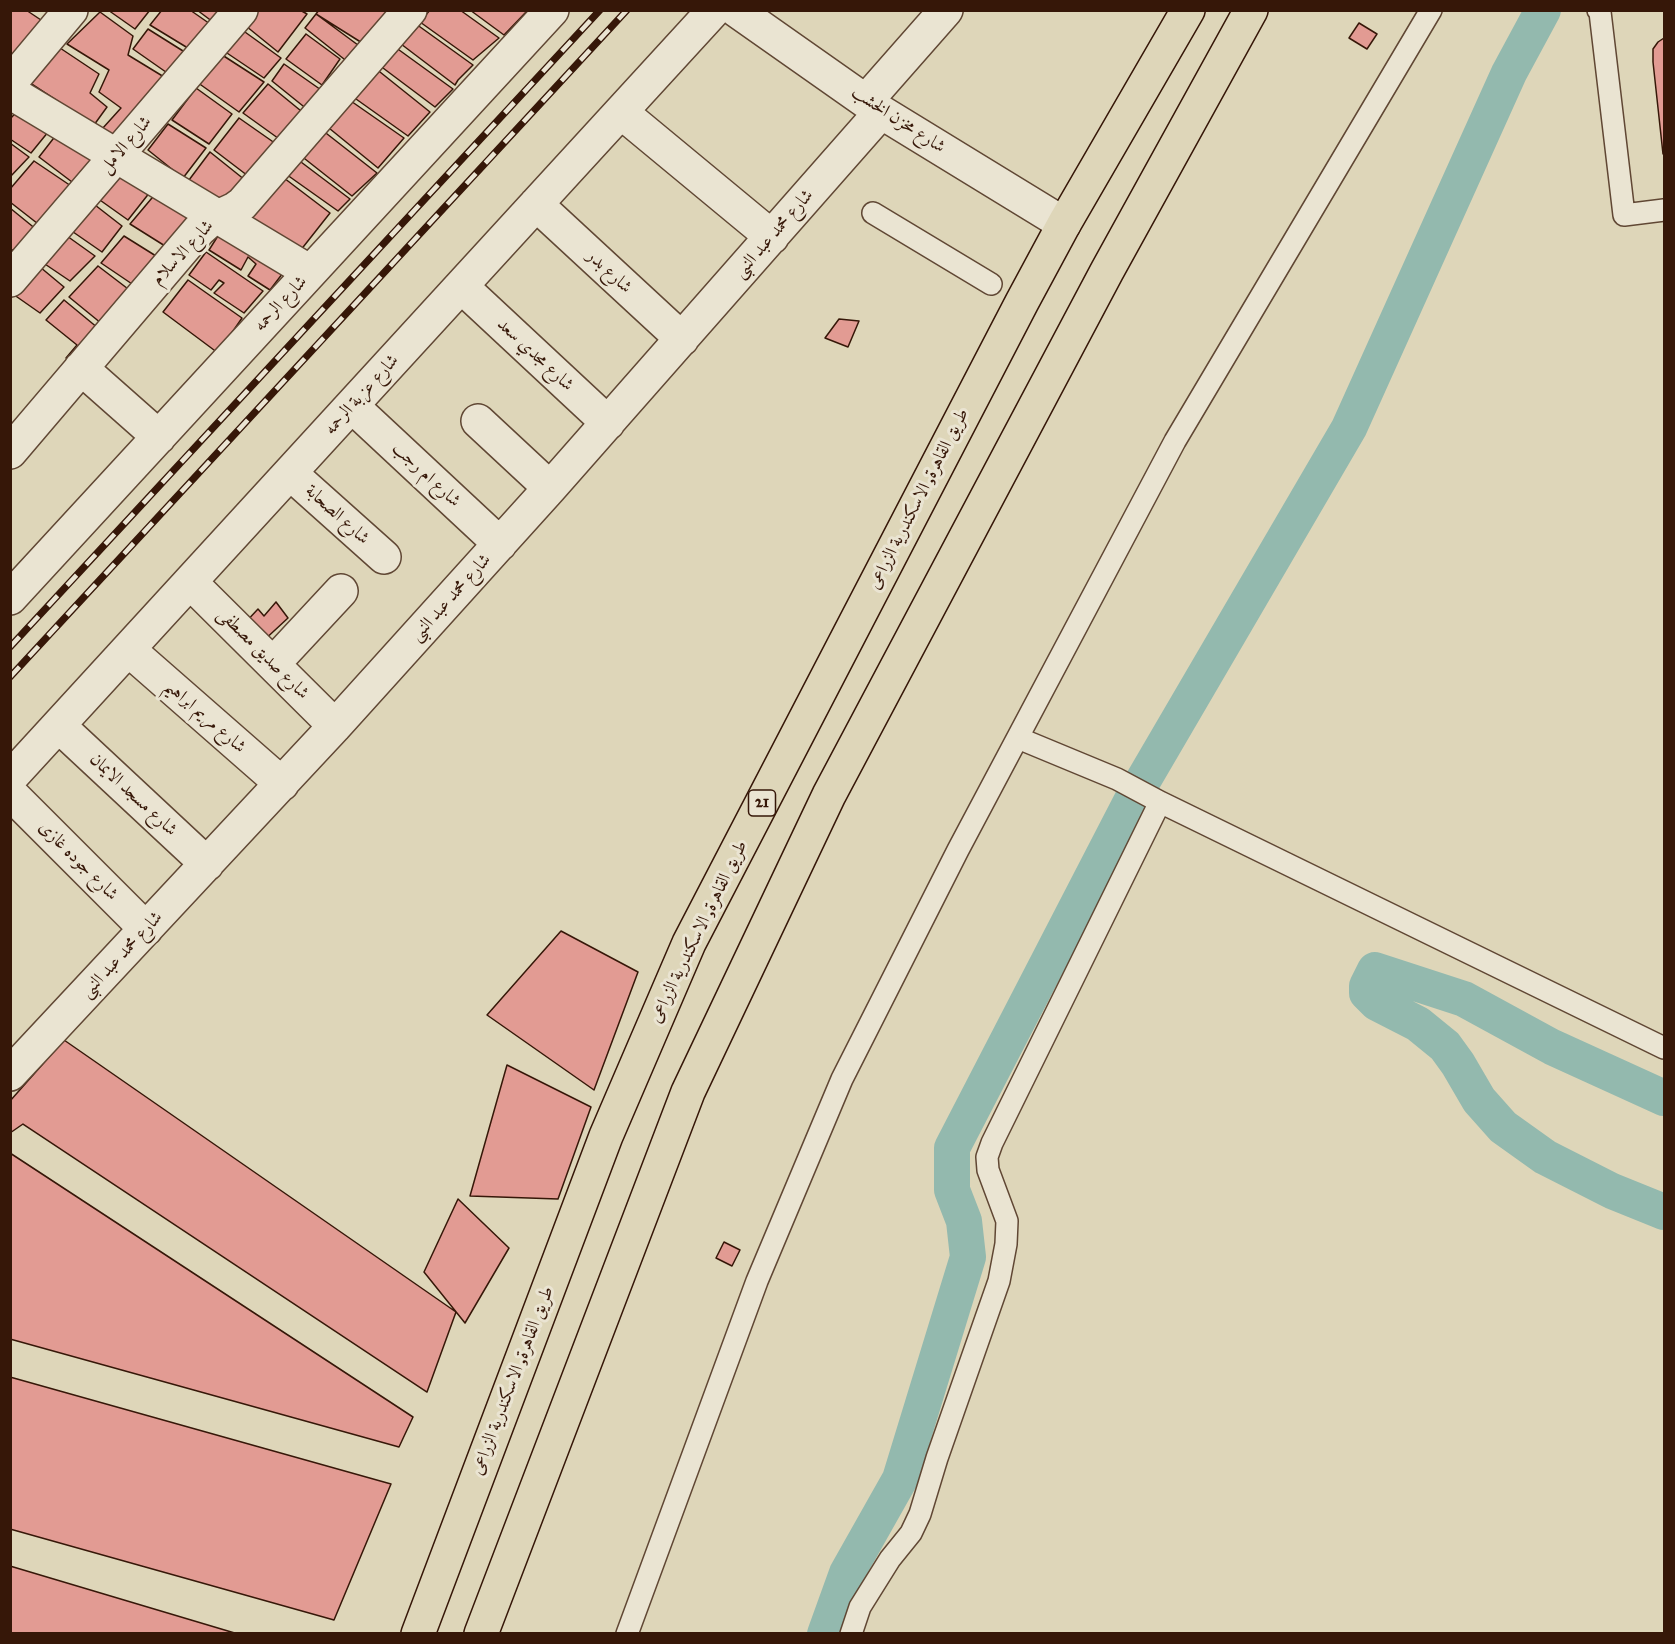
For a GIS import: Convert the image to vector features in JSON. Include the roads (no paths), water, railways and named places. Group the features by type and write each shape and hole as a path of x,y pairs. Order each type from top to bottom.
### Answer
{"highway":[{"name":"طريق القاهرة, الاسكندرية الزراعى","path":"418,1634 606,1136 689,943 1064,224 1188,10"},
{"path":"481,1634 688,1092 830,795 1102,281 1251,10"}],"street":[{"path":"10,83 71,10"},
{"name":"شارع الامل","path":"10,280 241,10"},
{"name":"شارع الاسلام","path":"10,452 199,230 209,221 235,209 247,199 410,10"},
{"name":"شارع الرحمه","path":"10,598 552,10"},
{"name":"شارع عزبة الرحمه","path":"10,778 714,10"},
{"name":"شارع مخزن الخشب","path":"736,10 874,106 1064,224"},
{"name":"شارع محمد عبد النبى","path":"10,1074 335,726 772,237 946,10"},
{"path":"10,92 310,272"},
{"path":"621,112 772,237"},
{"name":"شارع بدر","path":"536,204 682,339"},
{"name":"شارع مجدي سعد","path":"461,286 608,423"},
{"path":"81,368 159,436"},
{"name":"شارع ام رجب","path":"352,406 500,544"},
{"path":"478,421 550,488"},
{"name":"شارع الصحابة","path":"290,473 384,557"},
{"name":"شارع صديق مصطفى","path":"190,582 335,726"},
{"path":"273,664 341,591"},
{"name":"شارع مريم ابراهيم","path":"129,650 282,784"},
{"name":"شارع مسجد الايمان","path":"59,726 207,864"},
{"name":"شارع جوده غازى","path":"10,793 146,929"}],"lane":[{"path":"627,1634 756,1281 842,1079 958,850 1175,441 1431,10"},
{"path":"1602,11 1624,215 1665,210"},
{"path":"873,213 991,284"},
{"path":"1018,738 1117,779 1665,1048"},
{"path":"851,1634 860,1607 890,1559 911,1533 920,1514 937,1458 999,1281 1006,1244 1007,1221 988,1170 987,1157 992,1143 1160,802"}],"waterway":[{"path":"825,1634 847,1573 900,1479 968,1257 964,1221 952,1190 952,1148 1134,796 1349,428 1509,73 1543,10"},
{"path":"1664,1098 1552,1047 1464,999 1375,970 1367,986 1367,993 1377,1003 1418,1024 1445,1046 1479,1100 1503,1127 1545,1157 1612,1191 1664,1212"}],"railway":[{"path":"10,647 600,10"},
{"path":"10,677 627,10"}]}
